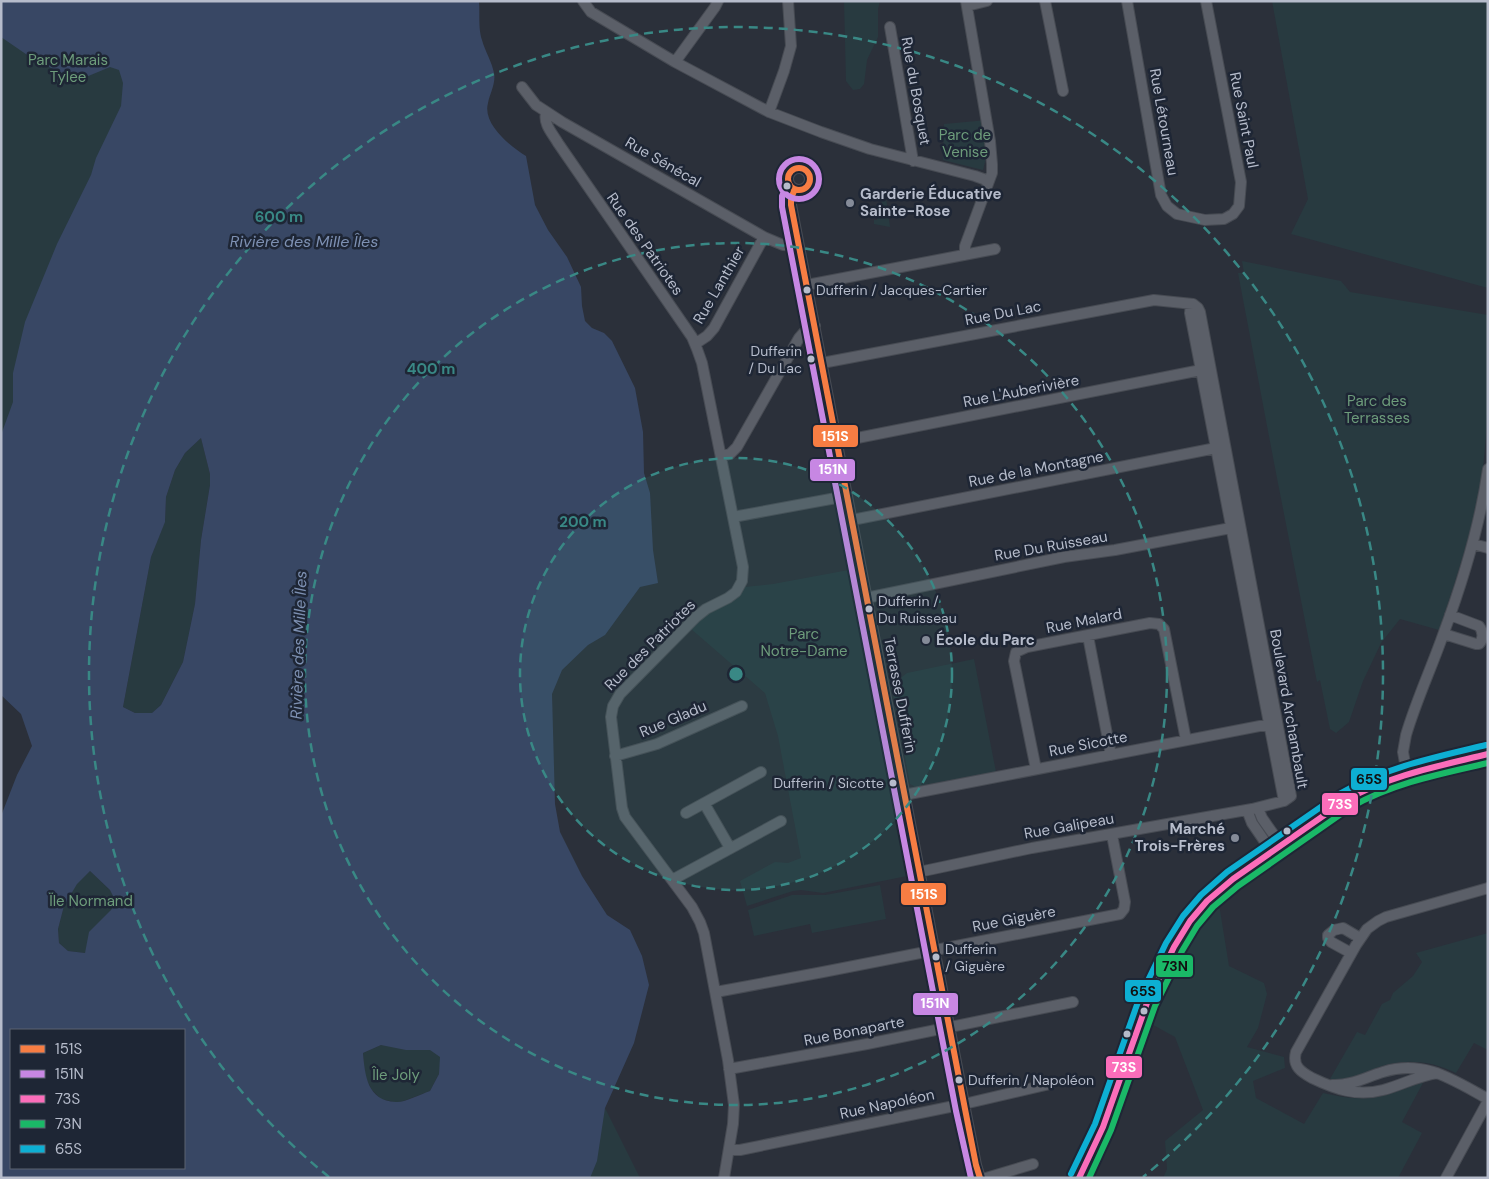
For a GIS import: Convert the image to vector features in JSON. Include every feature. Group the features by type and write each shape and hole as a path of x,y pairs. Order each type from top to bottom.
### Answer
{"street":[{"path":"582,1 591,12 676,62 769,112 870,149 989,180"},
{"path":"676,62 718,1"},
{"path":"769,112 784,72 790,46 788,1"},
{"path":"965,255 965,244 989,180 992,164 990,141 966,3 987,1"},
{"path":"1045,1 1063,91"},
{"name":"Rue Létourneau","path":"1127,1 1161,195 1167,206 1177,214 1205,220"},
{"name":"Rue Saint Paul","path":"1205,220 1224,220 1233,214 1239,206 1241,182 1206,1"},
{"name":"Rue du Bosquet","path":"890,27 912,161"},
{"name":"Rue Sénécal","path":"522,87 530,99 546,113 764,236 791,247 799,246"},
{"name":"Rue des Patriotes","path":"546,113 546,122 558,143 695,344 702,363 743,571 742,581 738,589 728,598 706,609 696,617 616,699 611,716 624,816 692,907 704,933 729,1069 734,1111 730,1150 724,1178"},
{"name":"Terrasse Dufferin","path":"795,189 791,203 799,246 934,951 980,1178"},
{"name":"Rue Lanthier","path":"695,344 707,336 714,328 764,236"},
{"path":"807,285 994,249"},
{"name":"Rue Du Lac","path":"822,363 1154,300 1191,304"},
{"name":"Boulevard Archambault","path":"1191,304 1196,306 1200,312 1206,369 1252,614 1273,723 1292,794 1290,798 1284,801"},
{"path":"721,456 730,454 737,447 799,338 806,330 815,326"},
{"name":"Rue L'Auberivière","path":"837,442 1206,369"},
{"name":"Rue de la Montagne","path":"852,520 1221,447"},
{"path":"1407,774 1403,752 1406,735 1444,634 1473,544 1488,469"},
{"path":"733,517 847,496"},
{"name":"Rue Du Ruisseau","path":"866,598 1058,559 1236,527"},
{"path":"1473,544 1488,548"},
{"path":"1444,634 1476,644 1479,644 1482,640 1482,631 1479,626 1450,615"},
{"name":"Rue Malard","path":"1036,770 1015,664 1017,650 1028,647 1150,623 1162,626 1186,740"},
{"path":"1088,636 1111,755"},
{"name":"Rue Gladu","path":"615,756 657,744 742,706"},
{"name":"Rue Sicotte","path":"904,795 1273,723"},
{"path":"1079,1178 1101,1132 1144,1009 1179,937 1198,911 1233,879 1356,794 1378,783 1407,774 1488,754"},
{"path":"686,813 760,772"},
{"name":"Rue Galipeau","path":"919,872 1026,849 1258,808 1284,801"},
{"path":"704,803 730,848"},
{"path":"1258,808 1262,818 1281,845"},
{"path":"1247,810 1252,823 1272,852"},
{"path":"672,880 781,821"},
{"name":"Rue Giguère","path":"716,992 1117,914 1122,912 1125,902 1112,834"},
{"path":"1438,1073 1419,1077 1370,1093 1345,1092 1298,1069 1295,1057 1351,953 1360,938 1371,926 1386,917 1488,888"},
{"path":"1351,953 1332,942 1328,935 1334,930 1343,928 1360,938"},
{"name":"Rue Bonaparte","path":"729,1069 949,1028 1073,1002"},
{"path":"1326,1084 1345,1085 1382,1072 1404,1067 1423,1069 1448,1076 1488,1100 1449,1177"},
{"name":"Rue Napoléon","path":"730,1150 740,1150 964,1104 1050,1084"},
{"path":"986,1178 1032,1164"}],"green space":[{"name":"Parc Marais Tylee","path":"1,1 136,63 1,473"},
{"path":"844,1 880,1 878,9 878,37 867,60 864,84 860,89 853,90 846,81"},
{"path":"1272,1 1488,1 1488,288 1291,234 1308,199"},
{"name":"Parc de Venise","path":"987,120 990,141 983,170 943,160 944,124"},
{"path":"865,193 886,198 890,227 874,224 882,202 870,197 869,199 864,197"},
{"name":"Parc des Terrasses","path":"1242,261 1341,281 1350,292 1488,315 1487,411 1480,489 1459,570 1439,630 1400,619 1381,643 1363,681 1349,722 1336,733 1330,729 1320,680 1317,682 1238,273 1244,273"},
{"path":"201,438 210,474 210,485 201,540 195,604 183,662 161,705 152,713 135,713 123,707 151,557 165,521 166,497 175,470 185,453"},
{"name":"Parc Notre-Dame","path":"854,569 912,875 823,893 801,890 793,891 747,906 740,881 775,862 788,863 801,858 778,736 765,693 690,628 699,619 741,592 745,587 773,584"},
{"path":"974,659 996,772 919,787 914,786 910,784 893,694 902,677 907,673"},
{"name":"Ïle Normand","path":"90,871 110,890 116,902 85,953 68,951 59,943 58,929 64,906 77,883"},
{"path":"880,885 886,919 812,933 810,924 754,936 748,910 792,895 825,895"},
{"path":"1218,898 1229,966 1264,983 1267,994 1258,1028 1247,1047 1284,1057 1285,1068 1253,1081 1256,1098 1304,1124 1323,1093 1346,1097 1370,1098 1386,1095 1424,1081 1402,1122 1422,1133 1398,1178 1163,1178 1167,1169 1165,1141 1203,1110 1175,1037 1146,1021 1184,940 1196,922"},
{"path":"1488,933 1488,1050 1474,1043 1456,1073 1437,1065 1406,1062 1386,1065 1348,1078 1330,1079 1357,1032 1365,1035 1382,1004 1390,1000 1393,993 1413,976 1422,962 1416,953"},
{"name":"Île Joly","path":"393,1006 441,1057 439,1074 430,1091 398,1103 381,1099 371,1089 365,1076 363,1053 381,1045"},
{"path":"605,1108 640,1178 581,1178"}],"water":[{"name":"Rivière des Mille Îles","path":"1,1 479,1 481,36 494,73 494,84 487,111 489,119 493,127 506,141 526,156 535,205 548,230 567,257 581,287 585,321 592,328 604,333 612,341 635,388 643,432 644,473 650,493 653,550 658,583 640,587 605,635 588,645 562,670 552,694 555,804 560,832 582,876 607,915 630,930 642,956 649,985 634,1043 605,1108 597,1161 590,1178 1,1178 1,816 17,775 32,746 21,714 1,695 1,435 13,402 13,373 25,322 57,244 91,175 96,158 121,106 123,83 119,70 110,67 86,77 73,78 36,61 1,37","holes":["201,438 210,474 210,485 201,540 195,604 183,662 161,705 152,713 135,713 123,707 151,557 165,522 166,497 175,470 185,453","90,871 110,890 116,902 111,910 89,932 85,953 68,951 59,943 58,929 64,906 77,884","381,1045 406,1050 430,1050 440,1057 439,1074 430,1091 396,1102 386,1101 373,1092 367,1078 363,1053"]}],"transit line":[{"name":"151N","path":"799,159 813,165 819,179 813,193 799,199 785,193 779,179 785,165 799,159"},
{"name":"151S","path":"799,168 807,171 810,179 807,187 799,190 791,187 788,179 791,171 799,168"},
{"name":"151N","path":"787,185 782,196 782,207 956,1111 971,1178"},
{"name":"151S","path":"795,189 791,198 791,205 965,1109 980,1178"},
{"name":"65S","path":"1071,1174 1095,1124 1139,999 1166,943 1183,916 1201,895 1227,872 1341,793 1358,784 1412,764 1486,745"},
{"name":"73S","path":"1079,1178 1103,1127 1147,1003 1174,947 1190,921 1207,901 1233,879 1346,800 1363,791 1433,767 1488,754"},
{"name":"73N","path":"1089,1178 1111,1130 1155,1006 1182,951 1197,926 1213,907 1238,886 1351,807 1400,785 1488,763"}],"place":[{"name":"Garderie Éducative Sainte-Rose","path":"850,203"},
{"name":"Dufferin / Jacques-Cartier","path":"807,290"},
{"name":"Dufferin / Du Lac","path":"811,359"},
{"name":"Dufferin / Du Ruisseau","path":"869,609"},
{"name":"École du Parc","path":"926,640"},
{"name":"Dufferin / Sicotte","path":"893,783"},
{"name":"Marché Trois-Frères","path":"1235,838"},
{"name":"Dufferin / Giguère","path":"936,957"},
{"name":"Dufferin / Napoléon","path":"959,1080"}]}
